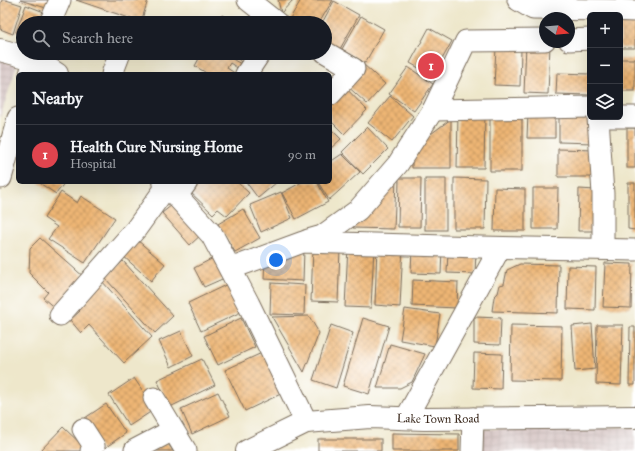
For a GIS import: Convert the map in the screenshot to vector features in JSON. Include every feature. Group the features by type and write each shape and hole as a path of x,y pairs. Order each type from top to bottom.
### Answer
{"street":[{"path":"53,16 60,0"},
{"path":"248,0 268,16"},
{"path":"518,0 533,9 607,8 635,11"},
{"path":"549,0 558,2 563,0"},
{"path":"230,269 322,236 358,210 398,164 433,110 466,41 539,40"},
{"path":"575,40 587,40"},
{"path":"0,50 16,56"},
{"path":"332,56 354,69 332,93"},
{"path":"113,72 117,60"},
{"path":"247,72 255,60"},
{"path":"34,62 53,72"},
{"path":"433,110 587,107"},
{"path":"623,117 635,117"},
{"path":"598,120 603,194 604,249"},
{"path":"2,178 16,126"},
{"path":"60,315 174,186 212,235 252,310 306,422"},
{"path":"303,242 500,248 635,250"},
{"path":"406,418 500,248"},
{"path":"154,398 186,451"},
{"name":"Lake Town Road","path":"247,451 276,444 306,422 370,417 635,417"},
{"path":"472,418 472,451"},
{"path":"83,429 94,446 91,451"},
{"path":"135,450 173,430"}],"shaded area":[{"path":"0,59 17,65 0,118"},
{"path":"635,427 635,451 482,451 482,429"}],"building":[{"path":"2,0 6,0 22,5 19,16 16,16 16,24 13,34 0,29 0,5"},
{"path":"20,0 49,0 46,8"},
{"path":"76,0 148,0 143,16 123,16"},
{"path":"278,0 293,0 281,13"},
{"path":"301,0 333,0 323,16 291,16"},
{"path":"334,1 359,15 340,49 332,45 332,16 326,16"},
{"path":"26,5 44,12 43,16 22,16"},
{"path":"635,13 635,48 623,48 623,15"},
{"path":"361,16 384,29 365,63 342,49"},
{"path":"429,28 452,41 433,76 410,63"},
{"path":"526,44 539,45 539,48 550,48 548,94 524,93"},
{"path":"496,48 521,49 520,86 494,85"},
{"path":"623,59 635,59 635,91 623,91"},
{"path":"198,60 234,60 241,64 239,69 230,63 227,68 233,72 205,72 195,66"},
{"path":"362,63 385,84 367,104 344,83"},
{"path":"408,67 433,84 414,111 389,94"},
{"path":"557,73 587,74 587,95 556,94"},
{"path":"343,85 367,110 344,134 332,122 332,96"},
{"path":"390,96 413,116 392,142 368,123"},
{"path":"490,112 522,112 522,171 490,171"},
{"path":"458,113 485,113 484,168 457,168"},
{"path":"528,113 555,113 555,138 527,138"},
{"path":"559,113 587,114 587,120 591,120 593,143 559,142"},
{"path":"451,119 451,168 412,168 412,148"},
{"path":"367,127 388,149 363,174 342,152"},
{"path":"627,128 635,128 635,168 627,168"},
{"path":"332,130 341,139 332,147"},
{"path":"558,149 595,150 595,177 558,177"},
{"path":"342,154 360,172 329,200 319,184 332,184 332,161"},
{"path":"399,178 421,178 420,227 398,227"},
{"path":"454,178 486,179 485,229 454,229"},
{"path":"425,179 446,179 446,230 425,230"},
{"path":"396,180 394,229 353,228"},
{"path":"628,183 635,183 635,230 628,229"},
{"path":"41,184 64,184 56,194"},
{"path":"192,184 239,184 249,193 227,216 218,209 213,214 187,189"},
{"path":"248,184 275,184 258,198"},
{"path":"298,184 318,184 328,202 296,219 282,193"},
{"path":"495,188 525,189 525,231 494,231"},
{"path":"533,188 558,188 557,229 533,229"},
{"path":"579,189 596,190 595,231 578,231"},
{"path":"61,192 77,203 81,196 115,218 85,263 48,239 57,227 44,218"},
{"path":"281,192 292,218 261,232 250,205"},
{"path":"177,201 204,232 190,245 162,213"},
{"path":"243,209 260,238 235,252 218,224"},
{"path":"40,238 85,278 57,310 43,298 48,292 29,273 30,248"},
{"path":"136,239 165,264 151,281 122,255"},
{"path":"377,245 403,246 400,307 375,305"},
{"path":"348,246 374,247 371,308 345,307"},
{"path":"412,247 442,248 441,274 411,273"},
{"path":"313,248 340,249 338,302 311,301"},
{"path":"304,249 303,281 264,279 265,259"},
{"path":"448,250 476,251 475,274 447,273"},
{"path":"219,255 229,276 204,287 194,268"},
{"path":"123,261 173,316 155,333 105,278"},
{"path":"605,263 632,264 631,308 603,307"},
{"path":"520,264 559,265 558,313 492,311 494,297 498,293 500,285 504,284 507,270"},
{"path":"568,266 596,267 595,310 567,309"},
{"path":"101,280 152,337 124,363 89,325 81,333 70,320 80,311 74,304"},
{"path":"413,280 458,282 457,308 412,306"},
{"path":"230,283 243,311 201,331 188,303"},
{"path":"271,283 305,285 304,315 270,314"},
{"path":"405,309 440,314 435,346 400,340"},
{"path":"309,316 319,333 304,372 272,317"},
{"path":"474,317 501,318 500,345 474,344"},
{"path":"241,318 255,347 218,365 204,336"},
{"path":"363,318 389,326 369,394 343,386"},
{"path":"592,324 595,369 575,371 572,326"},
{"path":"331,325 353,333 336,388 313,380"},
{"path":"511,325 562,326 561,381 510,380"},
{"path":"597,325 623,325 621,385 596,384"},
{"path":"630,327 635,327 635,385 629,385"},
{"path":"181,331 193,356 171,367 159,341"},
{"path":"390,344 425,354 412,382 400,388 377,388"},
{"path":"266,351 285,392 245,411 225,370"},
{"path":"474,353 502,354 501,389 473,388"},
{"path":"202,359 215,385 170,407 157,380"},
{"path":"134,378 155,409 129,426 109,395"},
{"path":"218,392 230,416 192,434 181,409"},
{"path":"106,404 126,433 102,450 82,420"},
{"path":"63,427 84,447 80,451 40,451"},
{"path":"392,433 459,434 459,451 392,451"},
{"path":"318,439 381,439 381,451 318,451"},
{"path":"167,442 173,451 153,451"}],"place":[{"name":"Health Cure Nursing Home","path":"431,66"}]}
